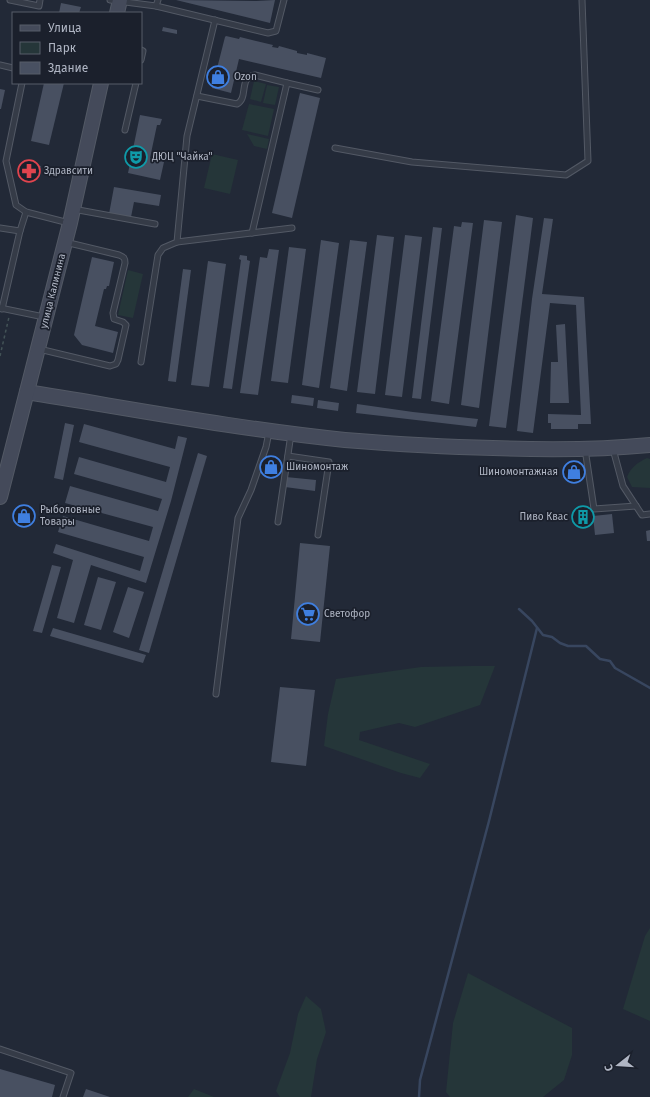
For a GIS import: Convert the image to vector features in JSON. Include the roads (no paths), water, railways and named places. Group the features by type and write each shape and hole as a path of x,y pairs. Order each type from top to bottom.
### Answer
{"main road":[{"name":"улица Калинина","path":"0,497 70,223 101,84"},
{"path":"27,392 269,430 345,440 442,447 536,450 612,448 650,445"}],"lane":[{"path":"10,0 39,6"},
{"path":"38,12 40,0"},
{"path":"156,6 158,0"},
{"path":"117,4 156,6 273,33 278,27 284,0"},
{"path":"335,148 412,162 566,175 572,172 588,161 582,0"},
{"path":"177,242 188,136 215,20"},
{"path":"0,65 12,68"},
{"path":"197,96 237,104 242,98 246,80 248,77 255,75 318,90"},
{"path":"252,233 287,83"},
{"path":"22,84 6,161 16,205 26,212 70,223"},
{"path":"125,130 136,84"},
{"path":"73,209 155,224"},
{"path":"26,212 1,308 46,318"},
{"path":"0,228 20,231"},
{"path":"141,362 158,255 163,248 177,242 292,228"},
{"path":"38,349 110,366 116,364 118,360 126,325 114,319 113,313 125,263 123,256 65,242"},
{"path":"216,694 238,518 251,490 266,447 269,430"},
{"path":"278,522 291,433"},
{"path":"612,448 623,486 642,515 650,514"},
{"path":"585,449 594,509 636,506"},
{"path":"288,456 329,462 318,535"},
{"path":"0,1050 72,1073 63,1097"}],"waterway":[{"path":"519,609 532,621 543,635 552,637 560,643 568,646 586,646 600,659 610,661 615,668 650,688"},
{"path":"419,1097 420,1080 489,821 537,628"}],"place":[{"name":"Ozon","path":"218,77"},
{"name":"ДЮЦ \"Чайка\"","path":"136,157"},
{"name":"Здравсити","path":"29,171"},
{"name":"Шиномонтаж","path":"271,467"},
{"name":"Шиномонтажная","path":"574,472"},
{"name":"Рыболовные Товары","path":"24,516"},
{"name":"Пиво Квас","path":"583,517"},
{"name":"Светофор","path":"308,614"}]}
